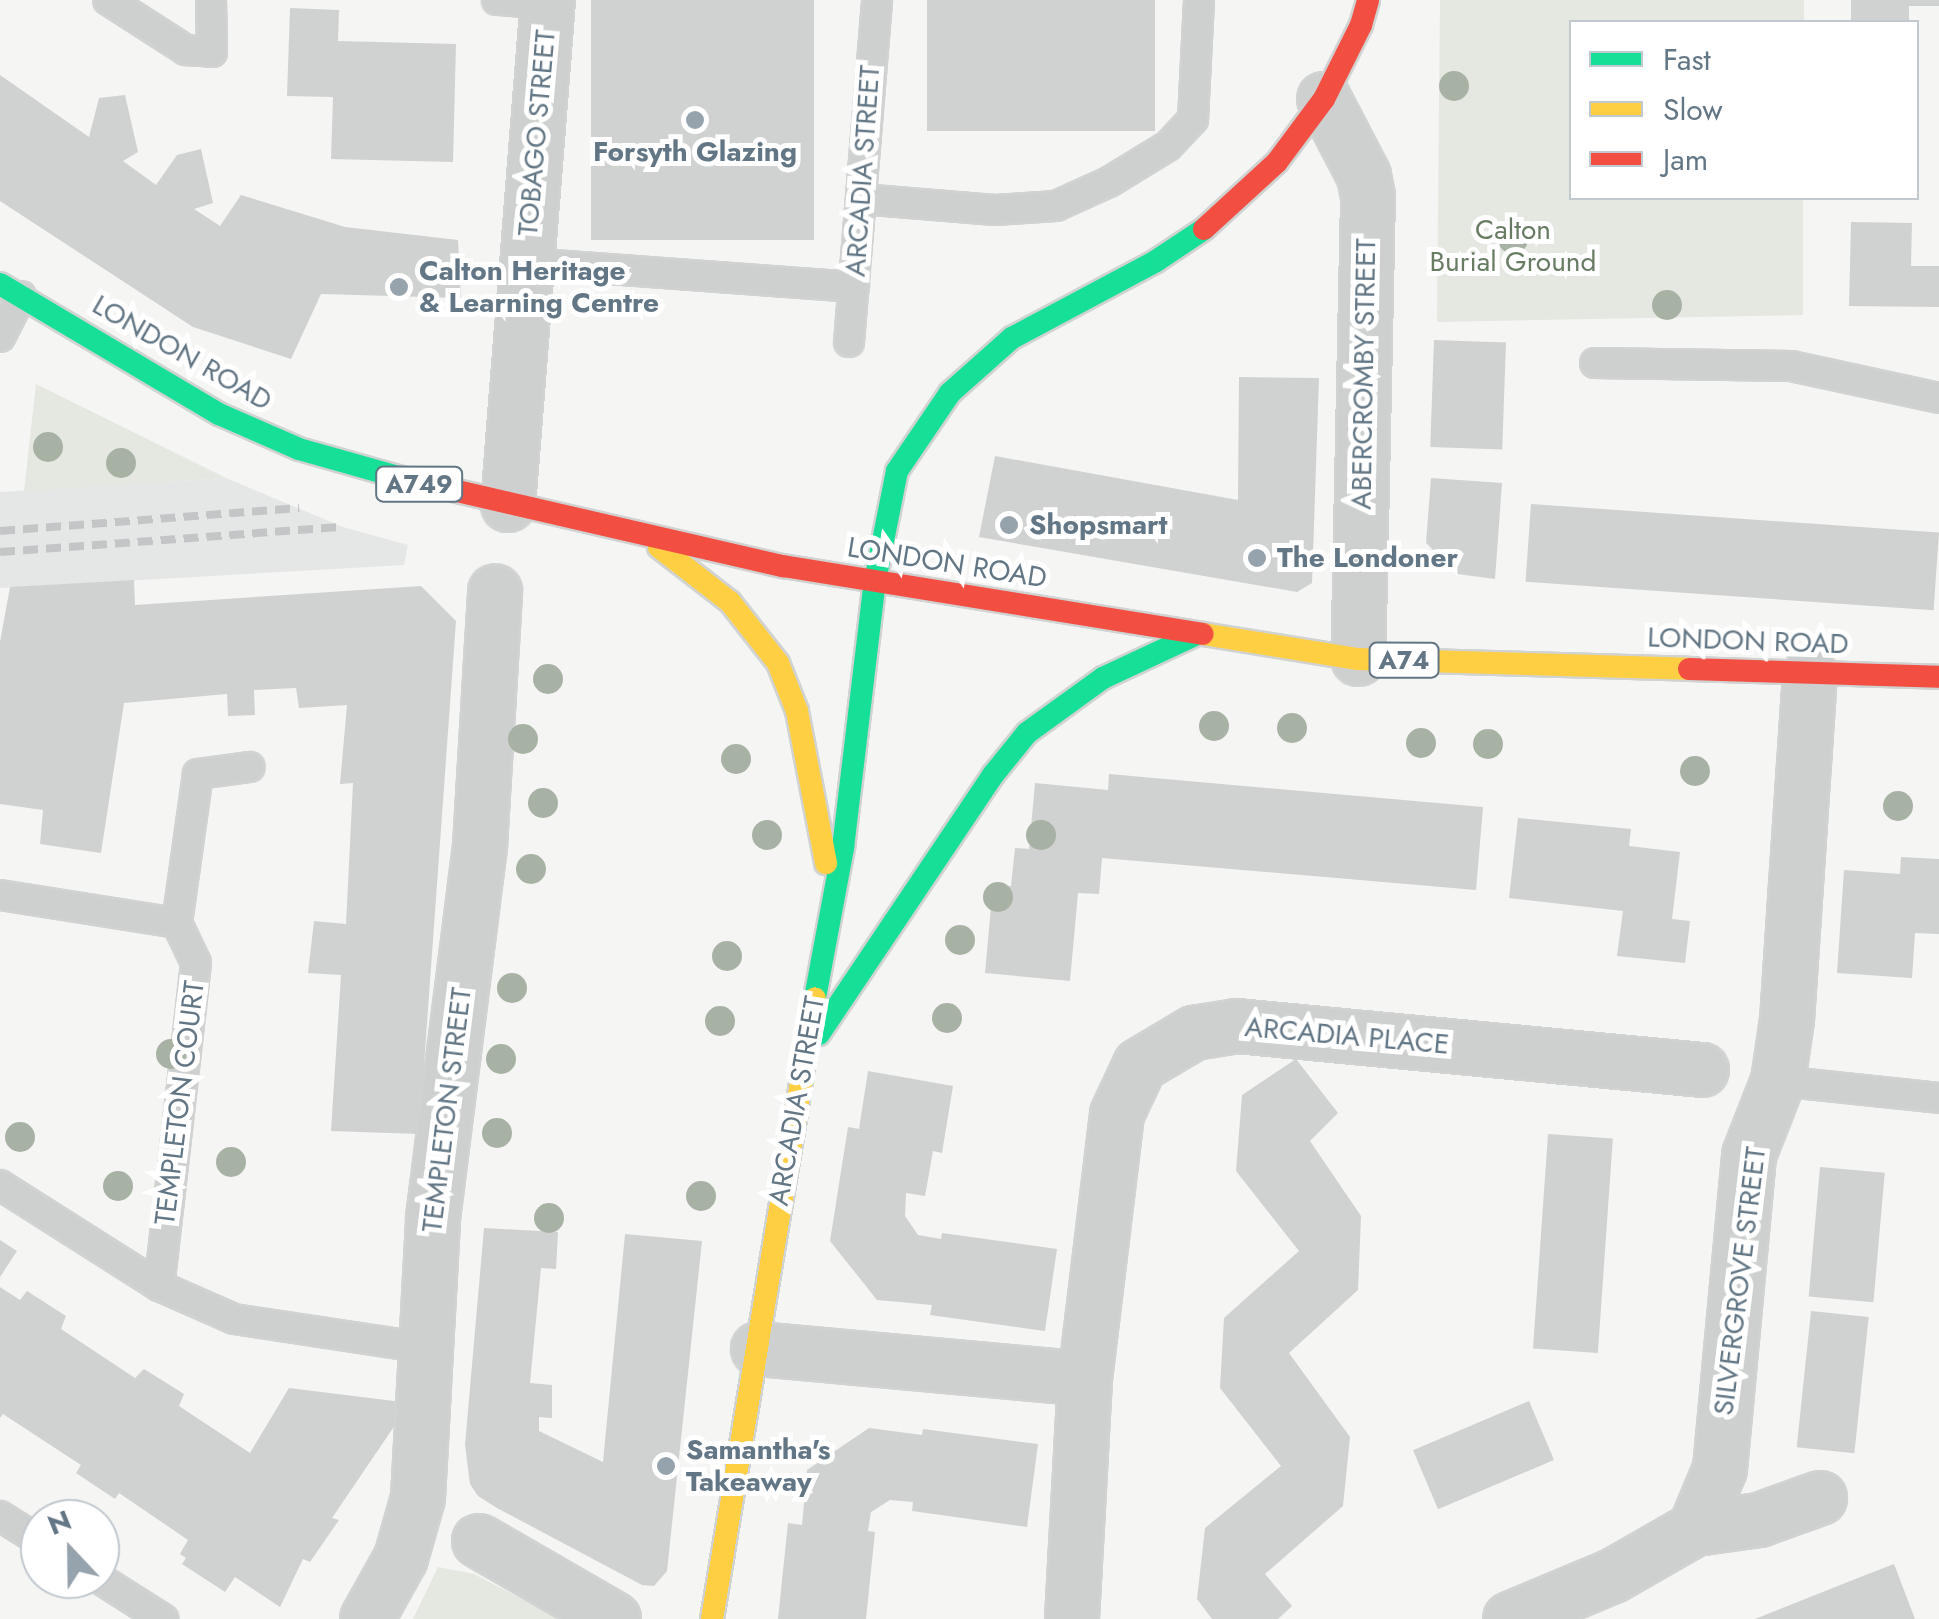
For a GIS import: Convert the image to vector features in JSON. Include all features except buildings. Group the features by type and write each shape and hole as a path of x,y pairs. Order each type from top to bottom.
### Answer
{"main road":[{"path":"875,581 897,471 950,393 979,364 1028,328 1156,261 1220,218 1278,162 1324,99 1355,38 1368,0"},
{"name":"LONDON ROAD","path":"10,290 257,432 384,476 642,535 875,581 1358,658 1939,677"},
{"path":"642,535 730,602 765,642 784,674 805,750 834,905"},
{"name":"ARCADIA STREET","path":"712,1619 802,1062 834,905 875,581"},
{"path":"802,1062 1010,751 1076,694 1195,635"}],"street":[{"name":"TOBAGO STREET","path":"508,505 527,263 531,1"},
{"name":"ABERCROMBY STREET","path":"1324,99 1364,176 1368,197 1358,658"},
{"name":"TEMPLETON STREET","path":"367,1619 401,1558 418,1498 433,1218 480,846 495,591"},
{"name":"SILVERGROVE STREET","path":"1695,1528 1720,1469 1749,1155 1778,1082 1787,1020 1810,674"},
{"name":"ARCADIA PLACE","path":"1072,1619 1084,1379 1116,1114 1140,1064 1194,1033 1237,1026 1702,1070"},
{"path":"758,1349 1084,1379"},
{"path":"1510,1619 1613,1576 1695,1528 1760,1520 1820,1498"},
{"path":"479,1541 614,1619"}],"lane":[{"path":"108,0 186,50 212,52 211,0"},
{"name":"ARCADIA STREET","path":"850,342 876,0"},
{"path":"861,199 995,210 1056,206 1109,182 1168,146 1193,118 1199,0"},
{"path":"527,263 854,287"},
{"path":"0,337 10,290"},
{"path":"1595,363 1791,366 1939,398"},
{"name":"TEMPLETON COURT","path":"160,1286 196,963 178,923 198,774 250,767"},
{"path":"0,895 178,923"},
{"path":"1778,1082 1939,1098"},
{"path":"0,1185 160,1286 234,1320 425,1348"},
{"path":"120,1592 163,1619"}],"shaded area":[{"path":"226,478 343,527 408,545 404,565 0,588 0,492"}],"green space":[{"name":"Calton Burial Ground","path":"1440,0 1804,0 1804,20 1569,20 1569,200 1803,200 1803,315 1437,322"},
{"path":"36,384 226,478 24,491"},
{"path":"438,1567 474,1574 560,1619 413,1619"}],"railway":[{"path":"0,531 299,508"},
{"path":"0,552 343,527"}],"traffic: fast":[{"path":"875,581 897,471 950,393 1012,338 1156,261 1204,229"},
{"path":"0,284 219,414 299,449 405,479"},
{"path":"815,998 843,848 875,581"},
{"path":"819,1034 993,775 1027,733 1103,678 1195,635"}],"traffic: slow":[{"path":"659,547 730,602 778,663 797,711 826,863"},
{"path":"1203,634 1358,659 1689,669"},
{"path":"712,1619 815,998"}],"traffic: jam":[{"path":"1204,229 1277,162 1324,99 1361,25 1368,0"},
{"path":"405,479 783,566 1203,634"},
{"path":"1689,669 1939,677"}],"place":[{"name":"Forsyth Glazing","path":"695,120"},
{"name":"Calton Heritage & Learning Centre","path":"399,287"},
{"name":"Shopsmart","path":"1009,525"},
{"name":"The Londoner","path":"1257,558"},
{"name":"Samantha's Takeaway","path":"666,1466"}]}
